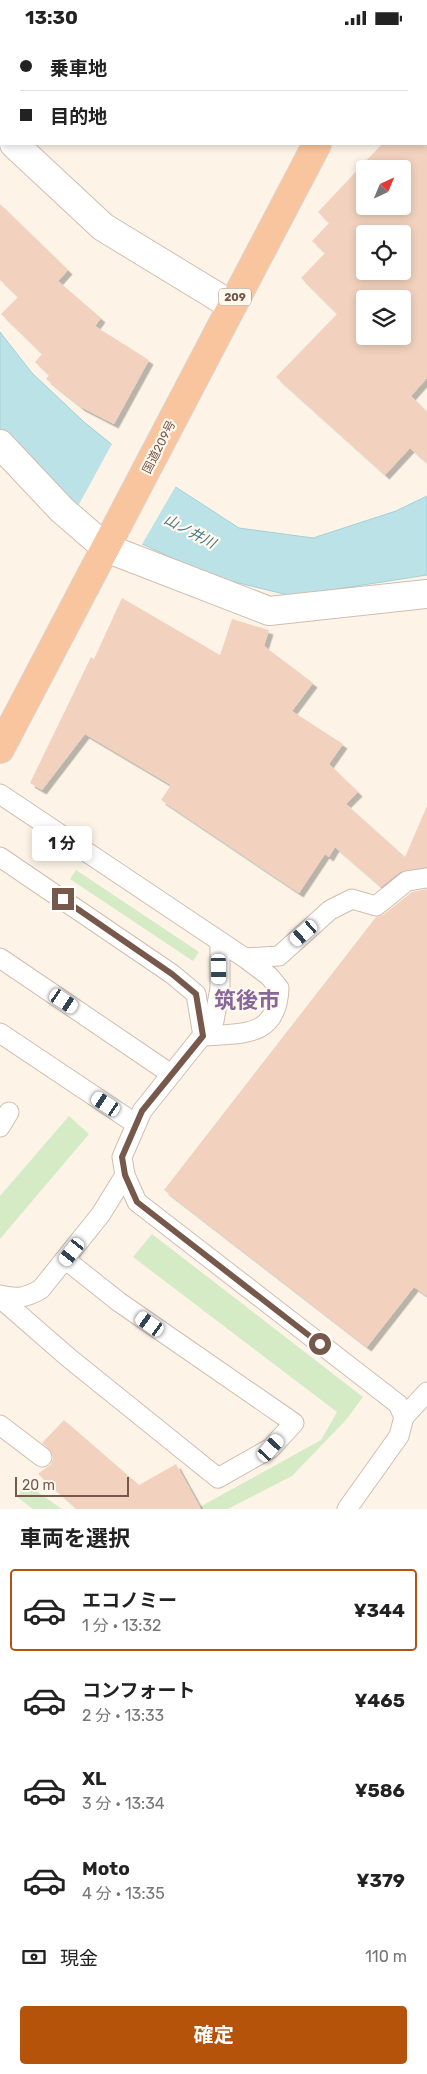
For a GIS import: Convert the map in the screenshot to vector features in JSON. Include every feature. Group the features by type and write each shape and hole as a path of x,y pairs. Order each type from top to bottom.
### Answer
{"highway":[{"name":"国道209号","path":"0,749 156,452 230,305 316,145"}],"street":[{"path":"15,145 103,227 230,305"},
{"path":"0,444 62,511 106,548 269,611 427,595"}],"lane":[{"path":"0,794 245,959 269,976 279,988 274,1015 267,1024 245,1034 203,1036"},
{"path":"0,857 172,974 196,994 203,1036"},
{"path":"245,959 278,956 330,910 352,899 376,906 407,881 427,879"},
{"path":"220,942 218,1008 214,1021 142,1111 122,1157 125,1175 137,1202 398,1404 404,1417"},
{"path":"0,958 171,1074"},
{"path":"0,1033 136,1124"},
{"path":"0,1297 27,1297 41,1289 101,1214 125,1175"},
{"path":"0,1297 70,1358 218,1478 271,1448 294,1423 119,1302 66,1260"},
{"path":"346,1509 399,1435 404,1417 427,1393"},
{"path":"0,1425 42,1457"}],"green space":[{"path":"76,870 199,952 193,961 70,879"},
{"path":"69,1116 89,1134 0,1239 0,1196"},
{"path":"152,1234 363,1397 346,1420 292,1476 228,1509 196,1509 321,1440 337,1412 133,1257"},
{"path":"26,1484 62,1509 33,1509 17,1497"}],"water":[{"name":"山ノ井川","path":"0,332 32,373 84,422 120,451 239,528 313,538 396,511 427,496 427,575 292,596 210,576 138,542 80,507 0,431"}],"pier":[{"path":"113,442 177,484 141,546 77,508"}],"building":[{"path":"381,145 427,145 427,378 411,396 427,412 427,463 410,448 385,475 276,377 337,314 301,278 325,253 312,241 329,223 318,212 356,172 356,215 411,215 411,160 367,160"},
{"path":"0,204 68,270 58,281 101,318 95,326 149,360 114,424 81,407 46,379 49,375 35,362 42,354 1,314 18,297 0,280"},
{"path":"122,598 220,655 232,619 269,630 264,646 313,683 292,711 343,744 329,764 358,792 346,804 405,857 427,806 427,867 400,872 381,887 335,847 329,857 325,854 299,893 161,800 171,785 85,734 42,790 30,783 91,657 94,659"},
{"path":"427,889 427,1296 414,1287 367,1347 164,1190 376,917 383,915 412,892"},
{"path":"64,1420 139,1485 176,1464 201,1509 77,1509 38,1474 51,1464 53,1459 52,1452 42,1443"}],"district":[{"name":"筑後市","path":"247,1000"}],"route":[{"path":"63,899 172,974 196,994 203,1036 142,1111 122,1157 125,1175 137,1202 320,1344"}]}
